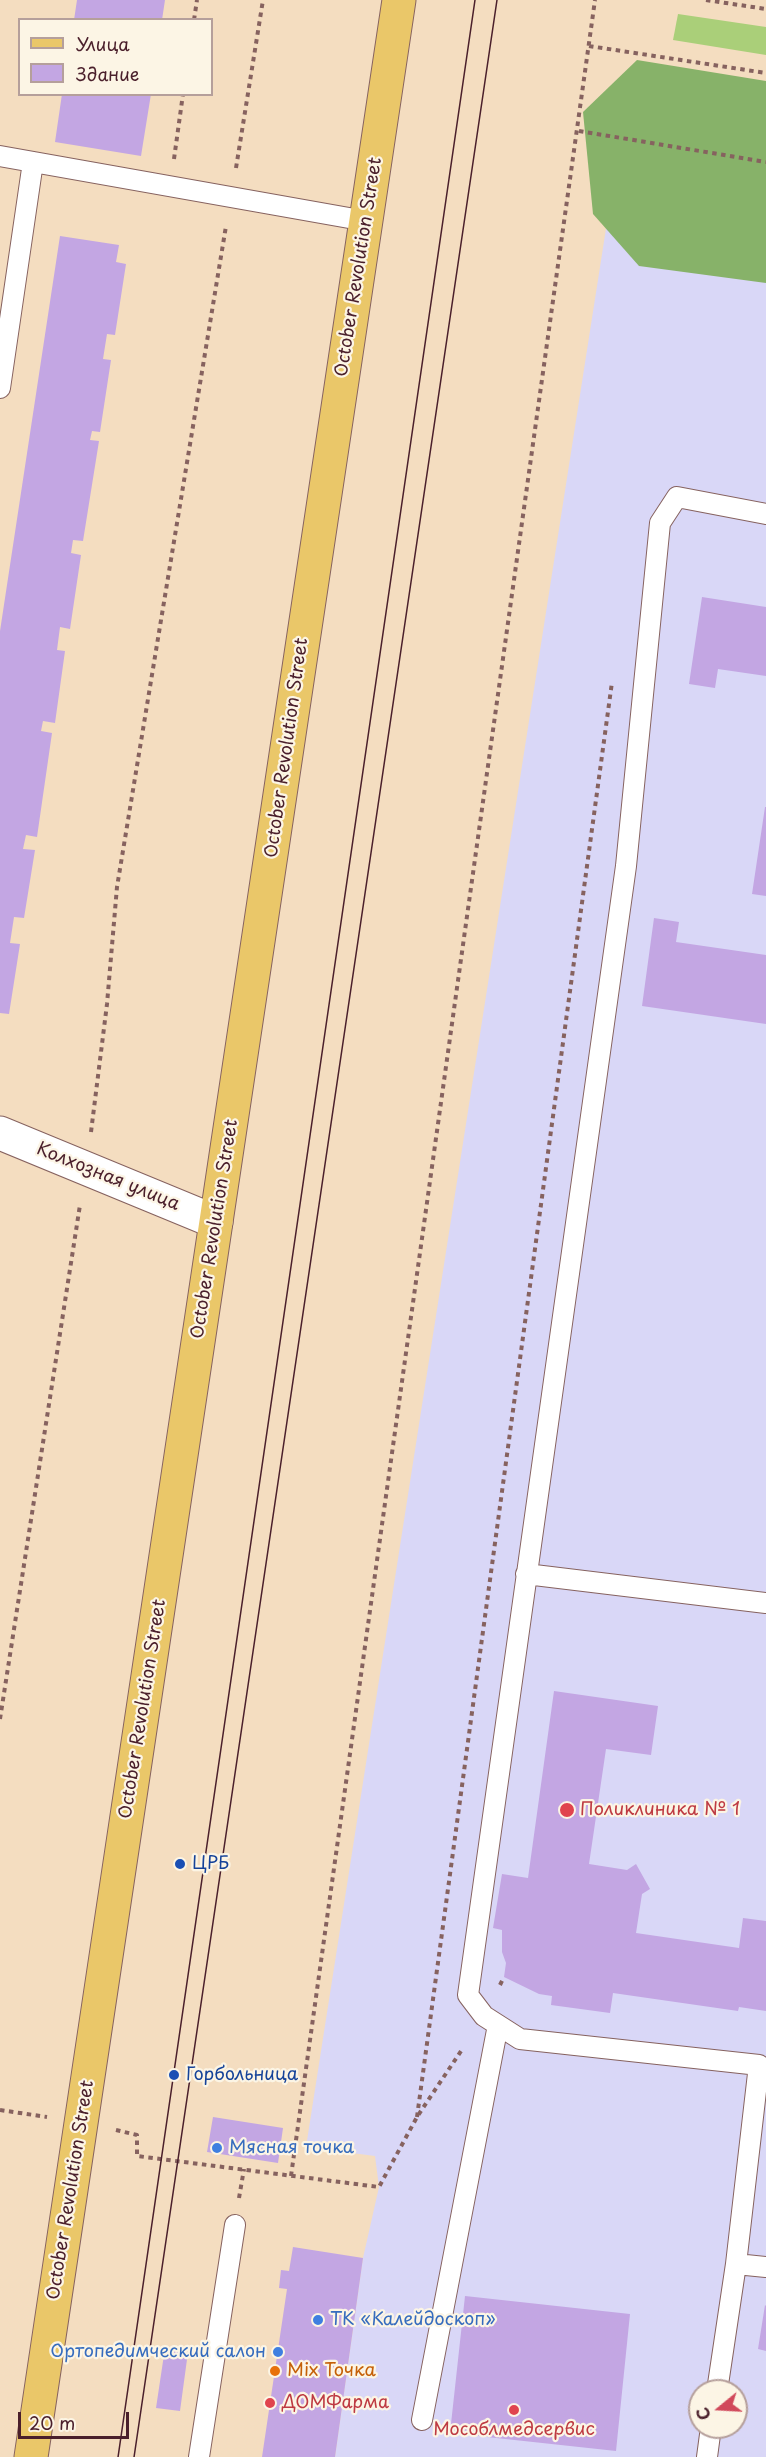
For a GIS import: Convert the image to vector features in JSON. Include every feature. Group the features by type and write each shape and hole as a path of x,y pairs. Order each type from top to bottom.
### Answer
{"main road":[{"name":"October Revolution Street","path":"31,2457 399,0"}],"street":[{"name":"Колхозная улица","path":"0,1133 216,1222"}],"lane":[{"path":"0,156 366,221"},
{"path":"0,388 33,162"},
{"path":"719,2379 736,2264 759,2065 520,2039 491,2020 468,1995 626,866 660,523 677,497 766,514"},
{"path":"526,1574 766,1603"},
{"path":"422,2420 491,2020"},
{"path":"199,2457 235,2225"},
{"path":"736,2264 766,2267"},
{"path":"707,2457 709,2439"}],"path":[{"path":"194,18 197,0"},
{"path":"0,1719 86,1168 107,1004 117,887 263,0"},
{"path":"291,2176 579,131 595,0"},
{"path":"706,0 766,9"},
{"path":"590,46 766,73"},
{"path":"170,186 183,96"},
{"path":"579,131 766,162"},
{"path":"417,2117 613,678"},
{"path":"0,2110 81,2122 137,2135 137,2156 379,2187 417,2117 491,2020 504,1977"}],"shaded area":[{"path":"610,203 766,226 766,2457 335,2457 363,2258 379,2187 375,2156 306,2147"}],"green space":[{"path":"678,14 766,27 766,55 673,40"},
{"path":"637,60 766,81 766,283 639,266 593,214 583,112"}],"building":[{"path":"77,0 165,0 162,18 74,18"},
{"path":"62,96 151,96 141,156 55,142"},
{"path":"60,236 119,245 116,262 126,264 115,335 107,334 103,359 111,360 100,432 92,431 90,440 99,441 83,541 73,540 71,553 81,555 70,629 60,627 57,650 65,651 55,723 43,721 41,731 52,733 37,837 26,835 23,849 35,850 24,918 14,917 10,943 20,944 9,1014 0,1013 0,631"},
{"path":"702,597 766,607 766,676 718,669 715,688 689,684"},
{"path":"766,807 766,896 752,894"},
{"path":"654,918 679,922 676,942 766,955 766,1024 642,1006"},
{"name":"Поликлиника № 1","path":"554,1691 658,1706 651,1755 606,1749 589,1864 627,1870 636,1864 650,1889 642,1894 636,1933 739,1948 743,1918 766,1921 766,2011 739,2007 738,2011 613,1993 610,2013 551,2005 552,1996 539,1994 504,1977 506,1963 502,1952 502,1930 493,1928 502,1874 528,1878"},
{"path":"213,2117 283,2128 278,2163 207,2152"},
{"name":"ТК «Калейдоскоп»","path":"293,2247 363,2258 335,2457 262,2457 287,2289 279,2288 281,2270 289,2271"},
{"path":"465,2296 630,2314 616,2451 450,2433"},
{"path":"766,2306 766,2351 758,2349"},
{"path":"165,2348 188,2352 180,2411 156,2408"}],"tram line":[{"path":"118,2457 475,0"},
{"path":"134,2457 497,0"}],"place":[{"name":"Поликлиника № 1","path":"567,1810"},
{"name":"ЦРБ","path":"180,1864"},
{"name":"Горбольница","path":"174,2075"},
{"name":"Мясная точка","path":"217,2148"},
{"name":"ТК «Калейдоскоп»","path":"318,2320"},
{"name":"Ортопедимческий салон","path":"278,2352"},
{"name":"Mix Точка","path":"275,2371"},
{"name":"ДОМФарма","path":"270,2403"},
{"name":"Мособлмедсервис","path":"514,2410"}]}
